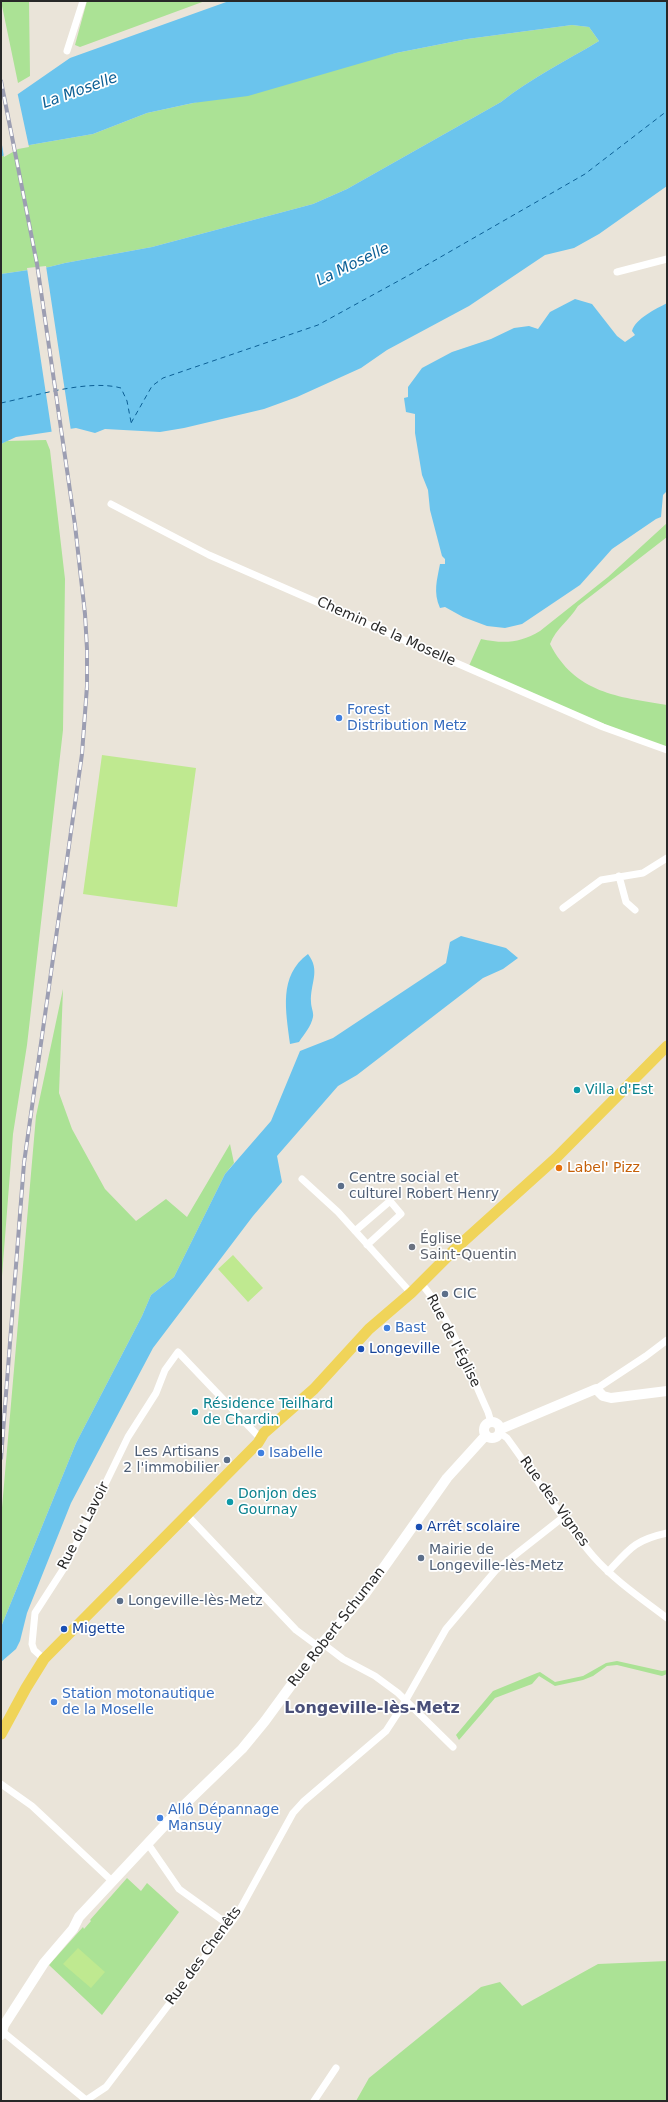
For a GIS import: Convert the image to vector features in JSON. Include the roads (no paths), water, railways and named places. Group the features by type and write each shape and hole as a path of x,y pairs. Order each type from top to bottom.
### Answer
{"main road":[{"path":"1,1734 44,1659 261,1440 264,1434 342,1360 369,1329 411,1293 556,1158 667,1046"}],"street":[{"path":"67,51 83,1"},
{"path":"617,272 667,259"},
{"name":"Chemin de la Moselle","path":"111,504 209,555 603,727 667,750"},
{"path":"563,908 601,880 643,873 667,858"},
{"path":"619,876 626,902 635,910"},
{"path":"302,1178 355,1231 411,1293"},
{"path":"355,1231 390,1201 401,1214 367,1245"},
{"name":"Rue de l'Église","path":"421,1283 436,1302 450,1328 488,1412 491,1422"},
{"path":"500,1431 496,1423 491,1422 485,1427 486,1435 490,1438 495,1438 500,1431 596,1389 646,1356 667,1340"},
{"name":"Rue du Lavoir","path":"44,1659 34,1650 32,1644 35,1613 66,1565 128,1437 156,1393 165,1370 178,1352 261,1440"},
{"path":"596,1389 603,1396 611,1398 667,1391"},
{"name":"Rue des Vignes","path":"500,1431 507,1438 533,1474 562,1518 593,1556 608,1572 667,1618"},
{"name":"Rue Robert Schuman","path":"2,2033 4,2025 44,1963 72,1929 79,1917 179,1810 242,1749 265,1721 320,1645 365,1594 447,1478 486,1435"},
{"path":"186,1514 296,1630 343,1659 375,1676 398,1693 453,1747"},
{"name":"Rue des Chenêts","path":"85,2101 106,2087 237,1915 293,1813 303,1802 386,1731 446,1629 496,1570 562,1518"},
{"path":"608,1572 636,1543 645,1538 667,1533"},
{"path":"1,1784 32,1806 112,1881"},
{"path":"148,1844 179,1888 229,1925"},
{"path":"2,2033 85,2101"},
{"path":"314,2101 336,2068"}],"water":[{"name":"La Moselle","path":"229,1 667,1 667,186 599,234 574,248 545,255 469,306 387,350 361,368 297,397 264,409 184,428 160,432 105,429 95,433 76,428 16,437 1,444 1,274 49,267 152,247 313,204 347,189 501,102 536,77 599,41 589,27 572,25 467,39 396,53 248,96 193,103 147,113 93,134 18,147 1,157 1,100 18,94 70,58"},
{"path":"575,299 592,304 617,336 625,342 635,335 632,331 634,326 642,318 667,303 667,491 663,495 661,517 612,549 580,585 522,624 505,628 487,626 463,617 445,607 440,608 436,591 437,581 440,564 445,564 445,559 442,556 430,510 428,490 422,475 415,433 415,414 406,412 404,398 408,397 408,387 422,368 452,352 491,339 514,328 529,326 538,329 550,312"},
{"path":"461,936 506,948 518,958 503,969 483,978 357,1075 338,1086 277,1156 282,1182 253,1216 153,1348 71,1503 27,1613 20,1641 16,1649 1,1662 1,1627 76,1443 142,1316 151,1295 174,1277 225,1174 271,1121 300,1051 333,1038 446,963 450,942"},
{"path":"308,954 314,966 311,995 313,1017 309,1027 299,1042 290,1044 286,1007 288,983 298,963"}],"railway":[{"path":"1,81 37,264 75,525 85,614 87,649 87,686 82,754 24,1163 1,1458"}],"place":[{"name":"Forest Distribution Metz","path":"339,718"},
{"name":"Villa d'Est","path":"577,1090"},
{"name":"Label' Pizz","path":"559,1168"},
{"name":"Centre social et culturel Robert Henry","path":"341,1186"},
{"name":"Église Saint-Quentin","path":"412,1247"},
{"name":"CIC","path":"445,1294"},
{"name":"Bast","path":"387,1328"},
{"name":"Longeville","path":"361,1349"},
{"name":"Résidence Teilhard de Chardin","path":"195,1412"},
{"name":"Isabelle","path":"261,1453"},
{"name":"Les Artisans 2 l'immobilier","path":"227,1460"},
{"name":"Donjon des Gournay","path":"230,1502"},
{"name":"Arrêt scolaire","path":"419,1527"},
{"name":"Mairie de Longeville-lès-Metz","path":"421,1558"},
{"name":"Longeville-lès-Metz","path":"120,1601"},
{"name":"Migette","path":"64,1629"},
{"name":"Station motonautique de la Moselle","path":"54,1702"},
{"name":"Allô Dépannage Mansuy","path":"160,1818"}],"district":[{"name":"Longeville-lès-Metz","path":"372,1709"}]}
